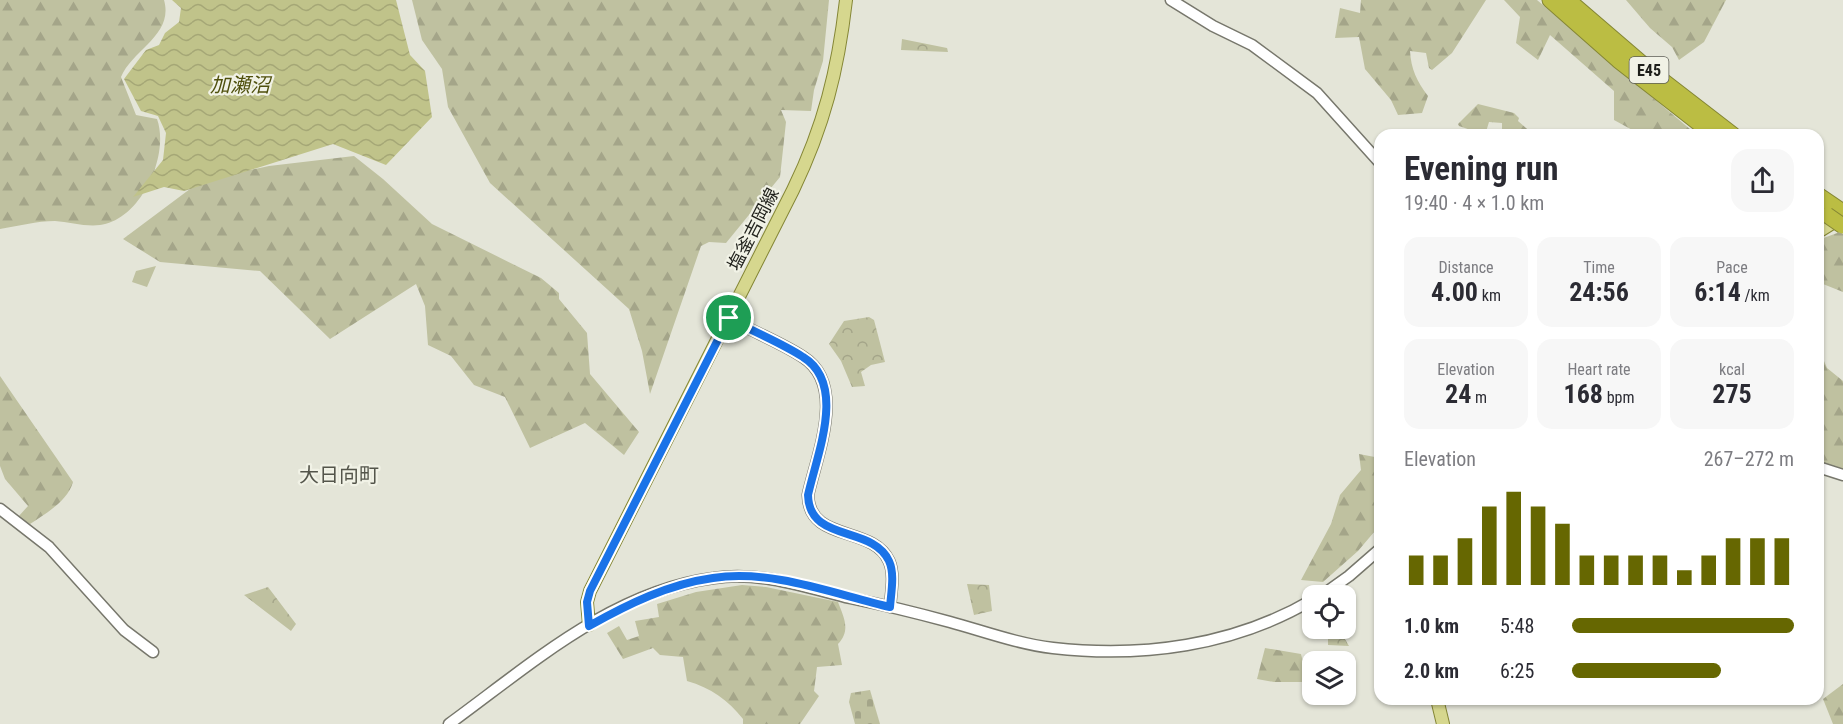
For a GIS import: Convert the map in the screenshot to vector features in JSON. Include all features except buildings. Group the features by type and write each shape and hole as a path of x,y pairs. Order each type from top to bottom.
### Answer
{"highway":[{"path":"1549,0 1589,27"},
{"path":"1569,0 1589,27"},
{"name":"E45","path":"1589,27 1707,129"},
{"name":"E45","path":"1589,27 1725,129"},
{"path":"1833,212 1843,226"}],"main road":[{"name":"塩釜吉岡線","path":"589,626 587,602 590,591 729,318 819,133 838,63 846,0"},
{"path":"1438,705 1443,724"}],"street":[{"path":"1171,0 1213,26 1252,45 1310,87 1374,156"},
{"path":"729,318 804,357 821,374 826,387 827,406 808,495 810,510 823,525 874,545 886,555 891,567 890,607"},
{"path":"1824,469 1843,475"},
{"path":"0,509 49,547 124,630 153,652"},
{"path":"1336,585 1374,553"},
{"path":"449,724 556,646 589,626 649,595 715,577 770,579 1051,648 1116,652 1174,649 1208,642 1271,621 1302,605"}],"green space":[{"path":"0,0 164,0 166,12 158,32 134,58 121,77 136,115 157,119 160,134 159,150 149,184 128,211 115,220 100,225 48,221 0,229"},
{"path":"412,0 829,0 823,61 814,90 811,111 781,110 786,122 780,177 726,243 709,242 701,246 650,394 642,351 629,309 490,183 448,107 442,69 422,40"},
{"path":"1361,0 1486,0 1452,53 1432,70 1429,68 1426,53 1410,51 1415,75 1428,96 1422,113 1398,115 1391,100 1365,69 1359,37 1335,38 1340,8 1360,13"},
{"path":"1504,0 1537,0 1690,129 1630,129 1614,120 1614,91 1550,35 1538,60 1516,43 1520,17"},
{"path":"1626,0 1726,0 1704,42 1679,60 1672,47 1650,28"},
{"path":"902,39 947,48 948,52 901,50"},
{"path":"1478,104 1514,113 1519,118 1518,121 1527,129 1502,129 1502,123 1489,122 1487,129 1468,129 1458,124"},
{"path":"354,156 432,224 541,278 559,293 559,299 587,333 590,374 639,432 624,455 585,423 530,448 505,397 474,385 451,356 428,345 425,306 416,284 330,339 260,271 160,262 123,239 202,180 269,166"},
{"path":"1840,232 1843,234 1843,292 1824,284 1824,238"},
{"path":"156,266 147,287 132,282 136,271"},
{"path":"869,317 874,320 885,362 871,365 861,372 865,386 852,387 841,361 829,344 844,321"},
{"path":"1824,361 1827,368 1843,381 1843,469 1824,464"},
{"path":"0,376 73,482 61,501 30,524 18,517 28,506 5,479 0,466"},
{"path":"1359,454 1374,457 1374,532 1358,551 1323,582 1301,580 1331,524 1340,495 1361,470"},
{"path":"967,584 989,585 992,611 974,615"},
{"path":"742,585 766,587 838,602 845,624 844,634 838,644 842,665 817,667 814,691 819,696 800,724 743,724 743,719 725,700 704,687 687,681 683,657 660,655 653,648 623,659 607,633 619,626 627,640 639,636 635,621 659,617 657,604 696,592"},
{"path":"268,587 296,624 291,631 244,595"},
{"path":"1328,639 1345,639 1349,646 1328,645"},
{"path":"1265,648 1301,654 1302,682 1274,682 1257,679"},
{"path":"1843,684 1843,724 1833,724 1824,698"},
{"path":"870,690 880,724 855,724 849,702 851,693"}],"water":[{"name":"加瀬沼","path":"172,0 396,0 410,55 425,71 432,117 386,165 333,144 184,191 164,187 133,197 163,160 166,133 158,116 141,111 124,79 146,50 159,45 165,33 179,22 181,8"}],"district":[{"name":"大日向町","path":"339,475"}],"route":[{"path":"729,318 804,357 821,374 828,395 827,406 808,504 813,515 823,525 874,545 886,555 892,577 890,607 794,583 753,577 715,577 649,595 589,626 587,602 590,591 729,318"}]}
